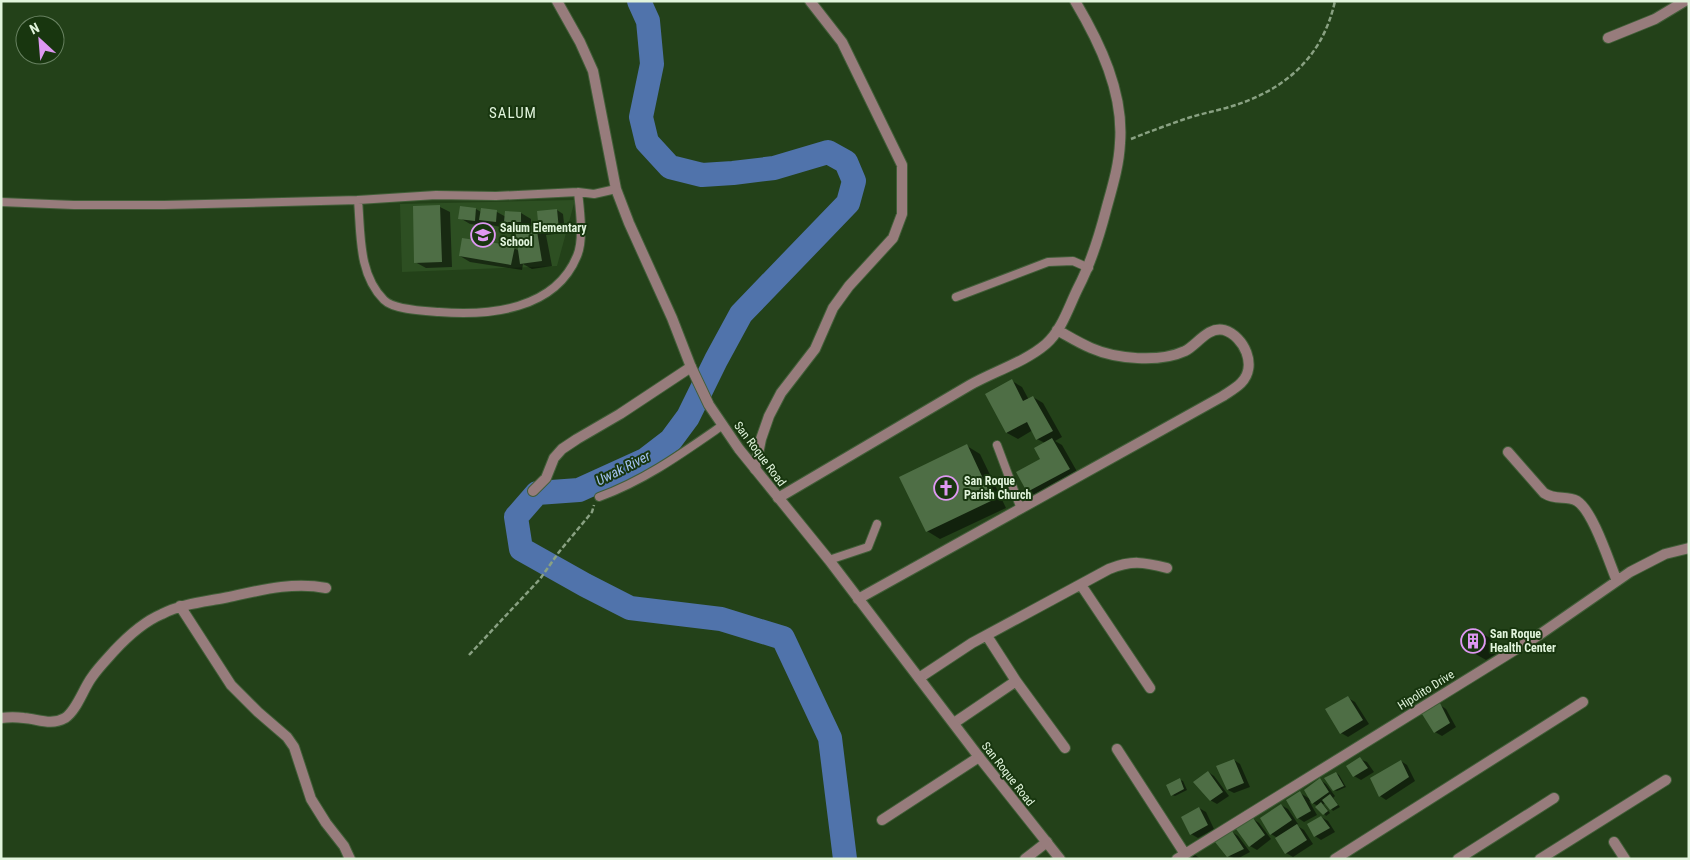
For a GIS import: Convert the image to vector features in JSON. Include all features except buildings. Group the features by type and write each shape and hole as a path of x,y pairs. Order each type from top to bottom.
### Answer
{"street":[{"name":"San Roque Road","path":"557,1 580,42 593,71 616,189 672,318 691,367 709,405 755,470 829,560 979,757 1060,859"},
{"path":"755,470 761,439 769,416 781,393 815,349 833,308 849,286 893,238 902,214 902,165 842,42 810,1"},
{"path":"778,498 981,379 1024,358 1046,344 1057,330 1089,268 1114,178 1120,143 1118,110 1110,72 1089,24 1075,1"},
{"path":"1608,38 1654,19 1685,1"},
{"path":"858,599 1223,396 1243,382 1248,368 1248,355 1241,342 1232,334 1223,330 1207,333 1195,345 1184,351 1166,357 1147,358 1124,356 1092,348 1057,330"},
{"path":"533,491 546,478 554,458 562,449 620,414 691,367"},
{"path":"1508,452 1544,493 1551,498 1569,498 1583,505 1594,522 1617,581"},
{"name":"Hipolito Drive","path":"1181,856 1538,635 1617,581 1666,554 1689,548"},
{"path":"919,678 972,644 1109,569 1126,562 1142,562 1167,568"},
{"path":"1,718 26,718 54,722 65,718 72,710 91,677 126,638 145,623 180,606 296,585 313,585 326,588"},
{"path":"1081,585 1150,688"},
{"path":"180,606 231,685 287,737 294,747 312,799 326,824 344,846 350,859"},
{"path":"986,636 1065,748"},
{"path":"954,723 1016,681"},
{"path":"1335,859 1583,702"},
{"path":"1117,749 1181,856"},
{"path":"882,820 979,757"},
{"path":"1540,859 1666,780"},
{"path":"1458,859 1554,798"},
{"path":"1025,859 1047,842"},
{"path":"1614,842 1625,859"}],"lane":[{"path":"1,202 74,205 164,205 358,200 436,195 496,196 578,192 594,194 616,189"},
{"path":"358,200 364,266 372,284 385,302 410,310 465,314 520,306 539,299 557,286 578,255 581,226 578,192"},
{"path":"956,297 1048,262 1073,261 1089,268"},
{"path":"599,497 623,489 723,425"},
{"path":"997,445 1021,509"},
{"path":"829,560 868,547 877,524"}],"path":[{"path":"1120,143 1181,120 1246,101 1281,83 1305,64 1320,42 1335,1"},
{"path":"469,655 540,579 559,552 592,512 599,497"}],"shaded area":[{"name":"Salum Elementary School","path":"575,200 557,266 402,272 400,204"}],"waterway":[{"name":"Uwak River","path":"639,1 648,21 652,64 641,117 647,142 670,167 702,175 733,173 774,168 828,152 846,162 854,181 848,203 741,314 688,417 671,440 645,460 579,490 537,493 516,517 521,549 630,608 721,619 783,638 830,738 845,859"}],"place":[{"name":"Salum Elementary School","path":"483,235"},
{"name":"San Roque Parish Church","path":"946,488"},
{"name":"San Roque Health Center","path":"1473,641"}],"district":[{"name":"SALUM","path":"513,113"}]}
